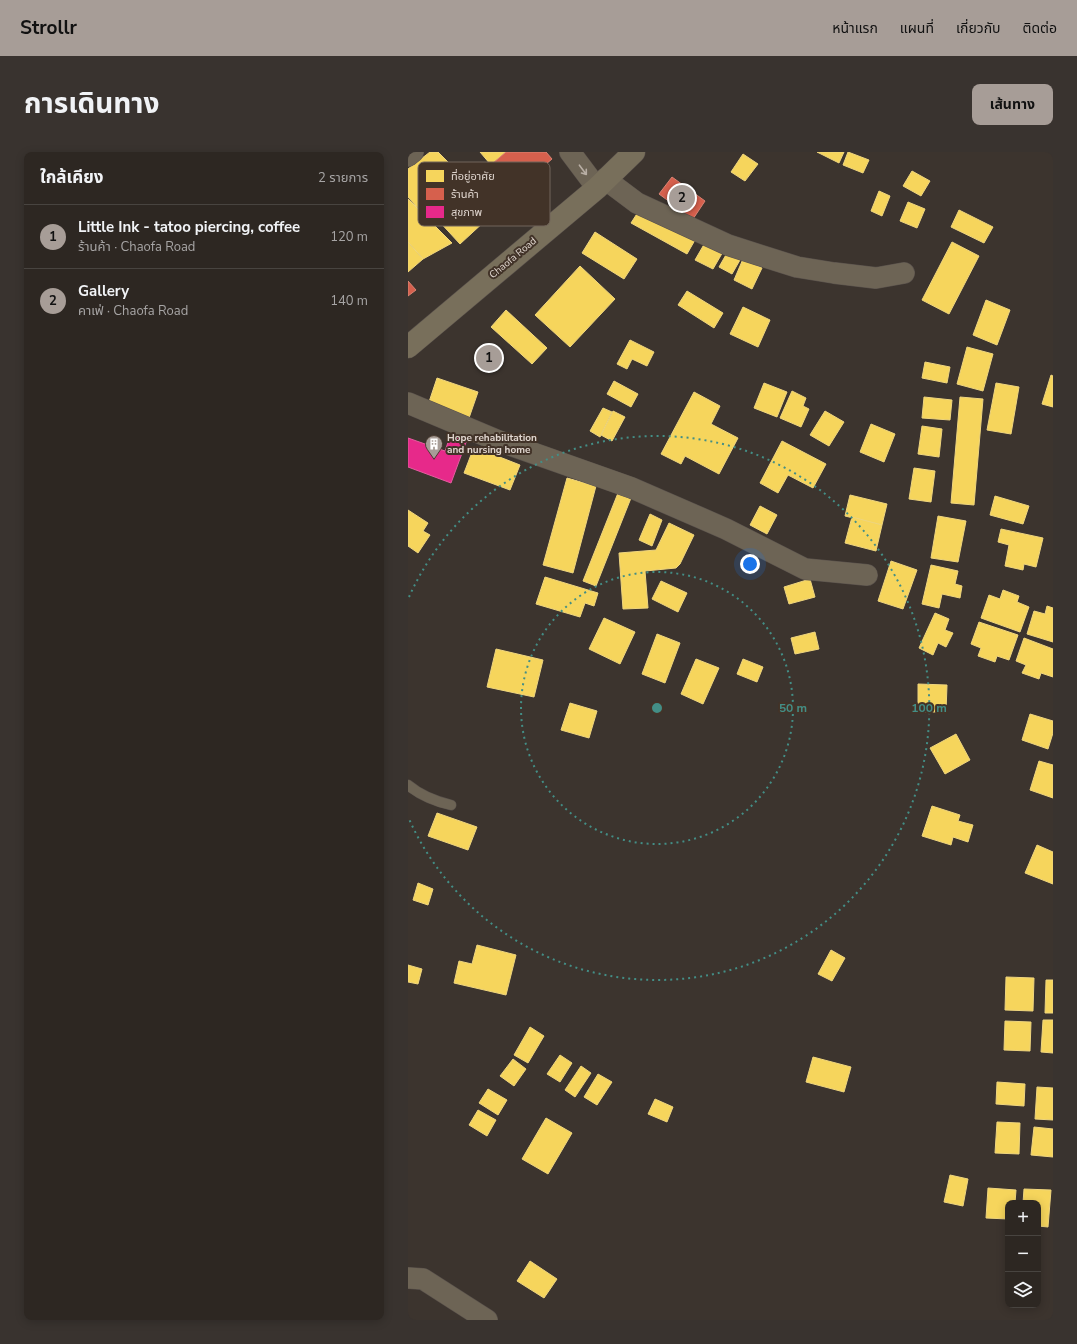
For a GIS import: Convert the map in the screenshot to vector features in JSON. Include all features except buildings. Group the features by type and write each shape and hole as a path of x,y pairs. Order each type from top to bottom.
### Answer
{"main road":[{"name":"Chaofa Road","path":"408,347 601,183 634,152"}],"street":[{"path":"408,156 413,152"},
{"path":"570,152 601,183 637,203 728,245 797,267 834,273 876,278 904,273"},
{"path":"408,403 496,440 632,488 726,529 805,569 867,575"},
{"path":"408,1278 423,1279 487,1320"}],"lane":[{"path":"408,785 417,792 434,801 451,805"}],"place":[{"name":"Gallery","path":"682,198"},
{"name":"Little Ink - tatoo piercing, coffee","path":"489,358"},
{"name":"Hope rehabilitation and nursing home","path":"434,459"}]}
